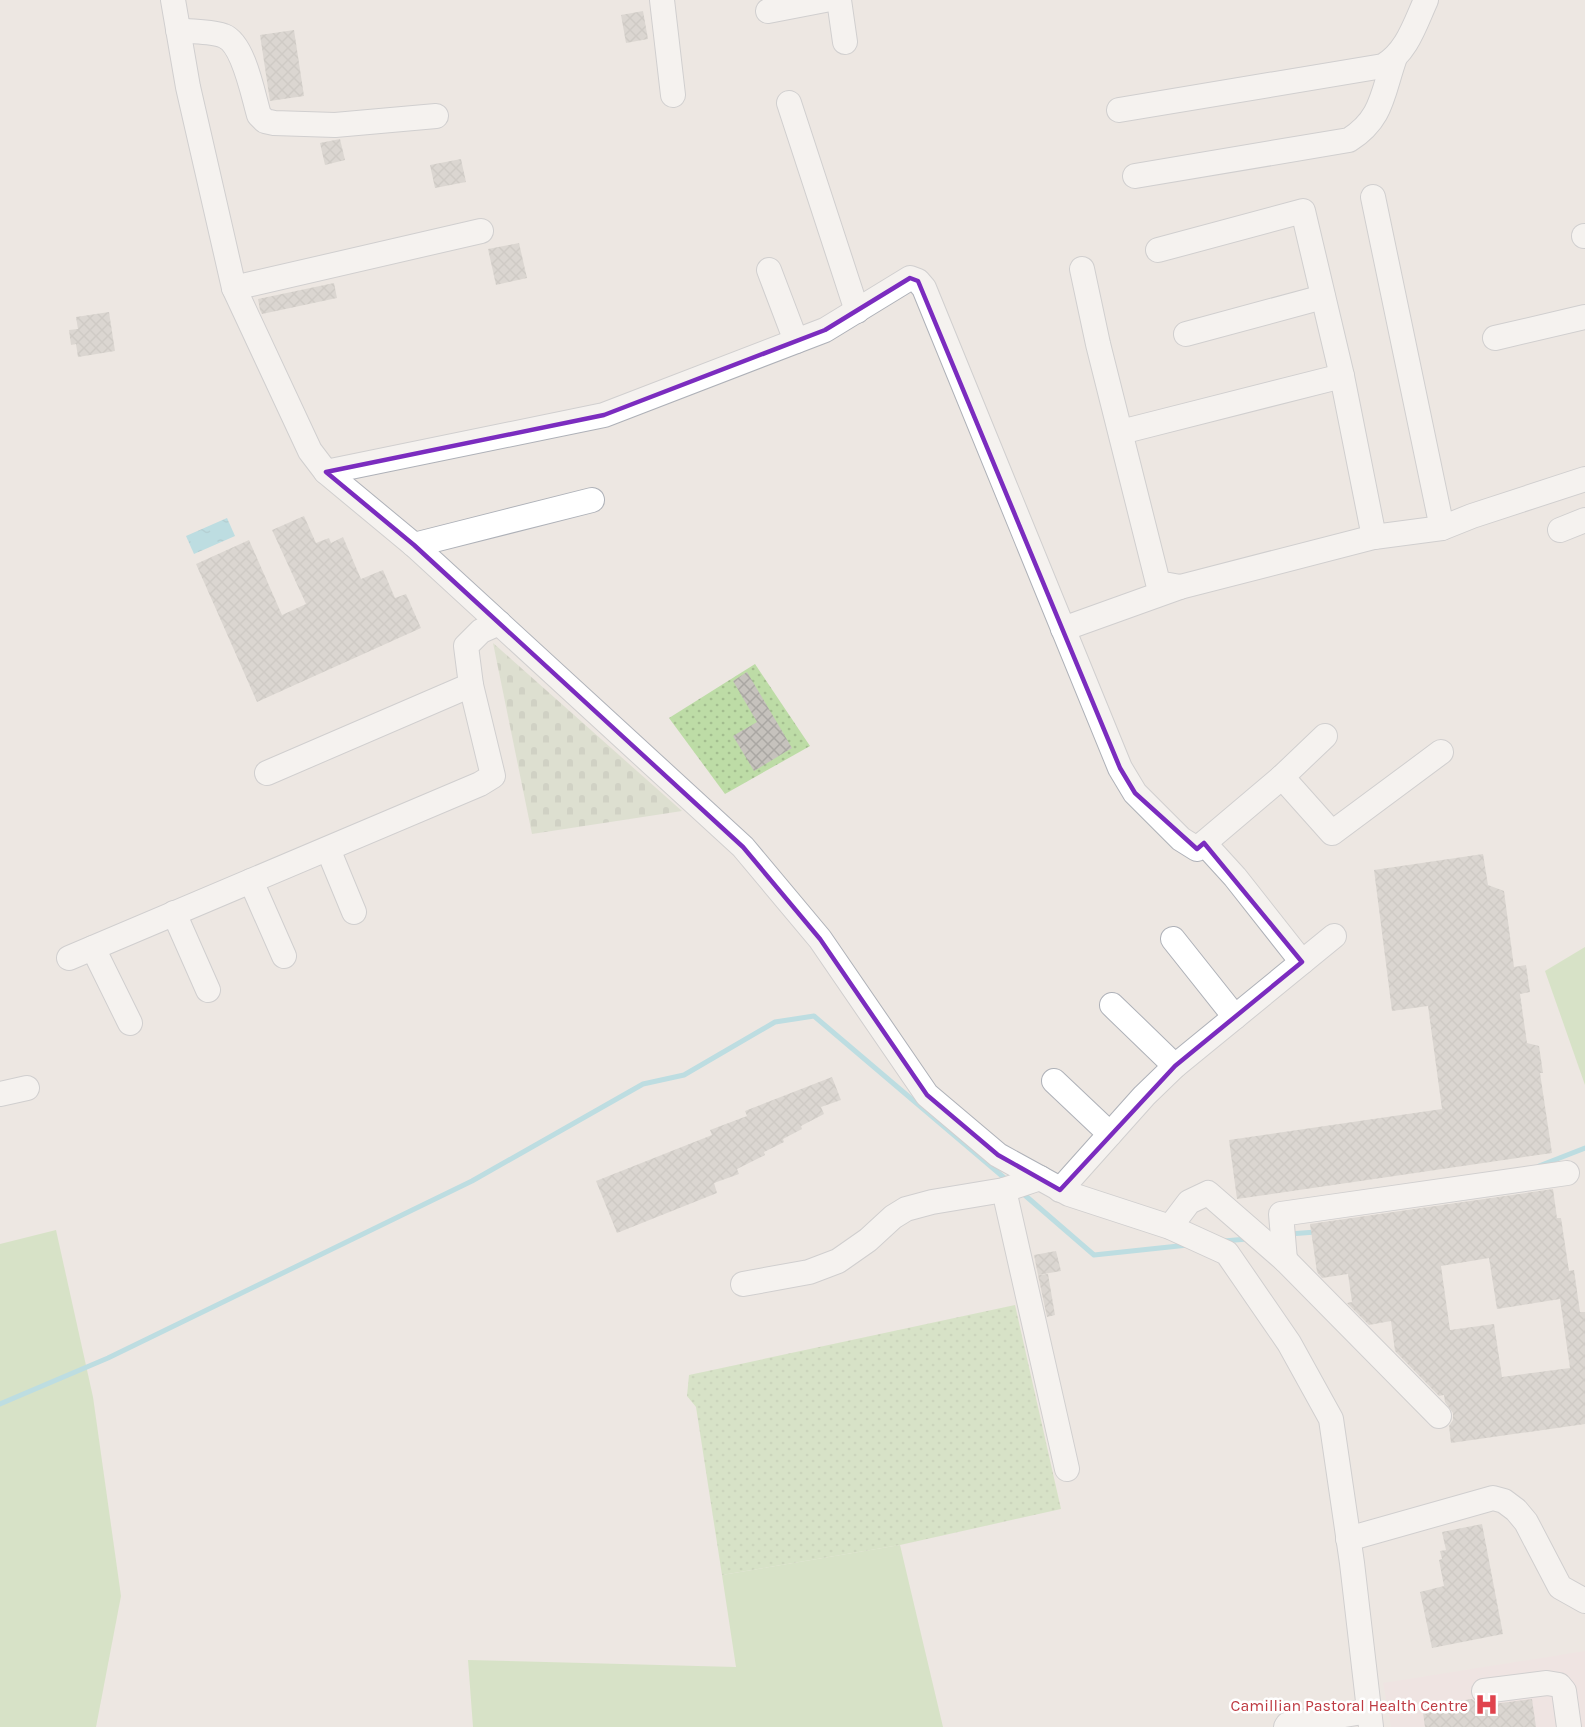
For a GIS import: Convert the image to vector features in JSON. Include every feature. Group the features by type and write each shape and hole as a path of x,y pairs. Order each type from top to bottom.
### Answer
{"street":[{"path":"173,0 188,87 234,288 310,452 326,472 414,545 743,847 820,939 927,1095 998,1155 1050,1184 1069,1194 1170,1227 1227,1253 1289,1343 1331,1419 1370,1719 1288,1724 1286,1727"},
{"path":"662,0 673,95"},
{"path":"768,11 825,0"},
{"path":"839,0 845,42"},
{"path":"1135,176 1349,140 1364,131 1375,117 1394,60 1404,47 1426,0"},
{"path":"178,30 225,36 236,44 260,114 265,121 335,124 436,116"},
{"path":"1119,110 1383,66 1394,60"},
{"path":"789,103 857,311"},
{"path":"1373,197 1442,528"},
{"path":"1158,250 1302,211 1342,376 1374,537"},
{"path":"234,288 481,231"},
{"path":"1082,269 1098,344 1158,583 1180,587"},
{"path":"769,270 796,341"},
{"path":"326,472 604,415 825,330 910,278 918,281 924,288 1120,768 1135,793 1181,839 1197,849 1282,777 1325,736"},
{"path":"1186,334 1323,297"},
{"path":"1495,338 1585,317"},
{"path":"1121,432 1342,376"},
{"path":"1064,629 1180,587 1374,537 1442,528 1585,479"},
{"path":"414,545 592,500"},
{"path":"1560,530 1585,520"},
{"path":"69,958 480,784 493,776 471,685 466,646 481,631 499,622"},
{"path":"267,773 471,685"},
{"path":"1282,777 1332,832 1441,752"},
{"path":"1204,843 1235,877 1302,962"},
{"path":"328,849 354,912"},
{"path":"251,881 284,956"},
{"path":"174,913 208,990"},
{"path":"743,1284 809,1272 838,1261 906,1209 1004,1190 1050,1184 1110,1134 1175,1066 1334,936"},
{"path":"1173,939 1235,1017"},
{"path":"93,948 130,1023"},
{"path":"1112,1005 1175,1066"},
{"path":"1054,1081 1110,1134"},
{"path":"0,1094 27,1088"},
{"path":"1285,1260 1281,1214 1567,1173"},
{"path":"1004,1190 1066,1469"},
{"path":"1170,1227 1189,1202 1208,1193 1285,1260 1438,1416"},
{"path":"1348,1539 1493,1498 1504,1501 1526,1522 1560,1587 1585,1601"},
{"path":"1484,1691 1547,1683 1559,1685 1564,1690 1569,1727"}],"highlighted area":[{"path":"910,278 918,281 1120,768 1135,793 1197,849 1204,843 1302,962 1175,1066 1060,1190 998,1155 927,1095 820,939 743,847 414,545 326,472 604,415 825,330"}],"shaded area":[{"name":"Camillian Pastoral Health Centre","path":"1585,1651 1585,1727 1391,1727 1383,1683"}],"green space":[{"path":"493,643 682,811 532,834"},
{"path":"755,664 810,746 725,794 669,718"},
{"path":"1585,947 1585,1085 1545,971"},
{"path":"56,1230 93,1397 121,1596 96,1727 0,1727 0,1244"},
{"path":"1015,1305 1061,1509 900,1545 722,1575 696,1407 687,1396 689,1375"},
{"path":"900,1545 943,1727 473,1727 468,1660 736,1667 722,1575"}],"water":[{"path":"227,518 235,536 194,554 186,536"}],"building":[{"path":"643,11 648,39 626,43 621,15"},
{"path":"294,30 304,96 270,101 260,35"},
{"path":"340,139 345,160 325,165 320,143"},
{"path":"461,159 466,182 435,188 430,165"},
{"path":"519,243 527,278 496,285 488,249"},
{"path":"334,283 337,298 262,314 260,310 258,299"},
{"path":"109,312 115,351 78,357 76,344 71,345 69,330 78,329 76,317"},
{"path":"304,516 316,543 329,538 331,543 343,537 361,579 383,570 395,598 406,594 421,628 257,702 196,564 249,540 282,615 306,604 272,530"},
{"path":"747,672 792,748 754,771 733,736 757,722 733,681"},
{"path":"1483,854 1488,885 1504,891 1514,967 1526,965 1530,992 1520,994 1527,1043 1539,1046 1543,1073 1540,1073 1552,1153 1237,1199 1229,1140 1442,1109 1428,1006 1392,1011 1374,870"},
{"path":"832,1077 841,1100 821,1107 824,1114 801,1126 802,1129 783,1139 784,1142 764,1152 765,1155 737,1169 739,1174 714,1183 717,1193 617,1233 596,1181 712,1135 710,1130 747,1116 745,1111"},
{"path":"1553,1189 1557,1218 1561,1218 1569,1271 1574,1270 1580,1312 1585,1312 1585,1424 1451,1443 1449,1426 1453,1420 1453,1413 1445,1402 1444,1395 1439,1396 1395,1351 1391,1321 1369,1325 1347,1303 1352,1302 1348,1274 1322,1278 1317,1272 1310,1224","holes":["1489,1258 1497,1309 1560,1299 1570,1368 1502,1377 1494,1324 1450,1330 1441,1266"]},
{"path":"1056,1251 1061,1271 1038,1275 1034,1255"},
{"path":"1048,1274 1055,1315 1047,1317 1038,1275"},
{"path":"1482,1524 1503,1634 1432,1648 1420,1592 1444,1586 1439,1560 1442,1559 1440,1551 1446,1550 1442,1532"},
{"path":"1472,1699 1478,1704 1485,1705 1532,1699 1536,1727 1425,1727 1422,1706"}],"waterway":[{"path":"0,1404 108,1358 472,1181 643,1084 684,1075 775,1022 814,1016 1008,1181"},
{"path":"1539,1166 1585,1148"},
{"path":"1020,1191 1094,1255 1188,1245"},
{"path":"1289,1234 1316,1232"},
{"path":"1224,1241 1247,1239"}],"place":[{"name":"Camillian Pastoral Health Centre","path":"1486,1705"}]}
